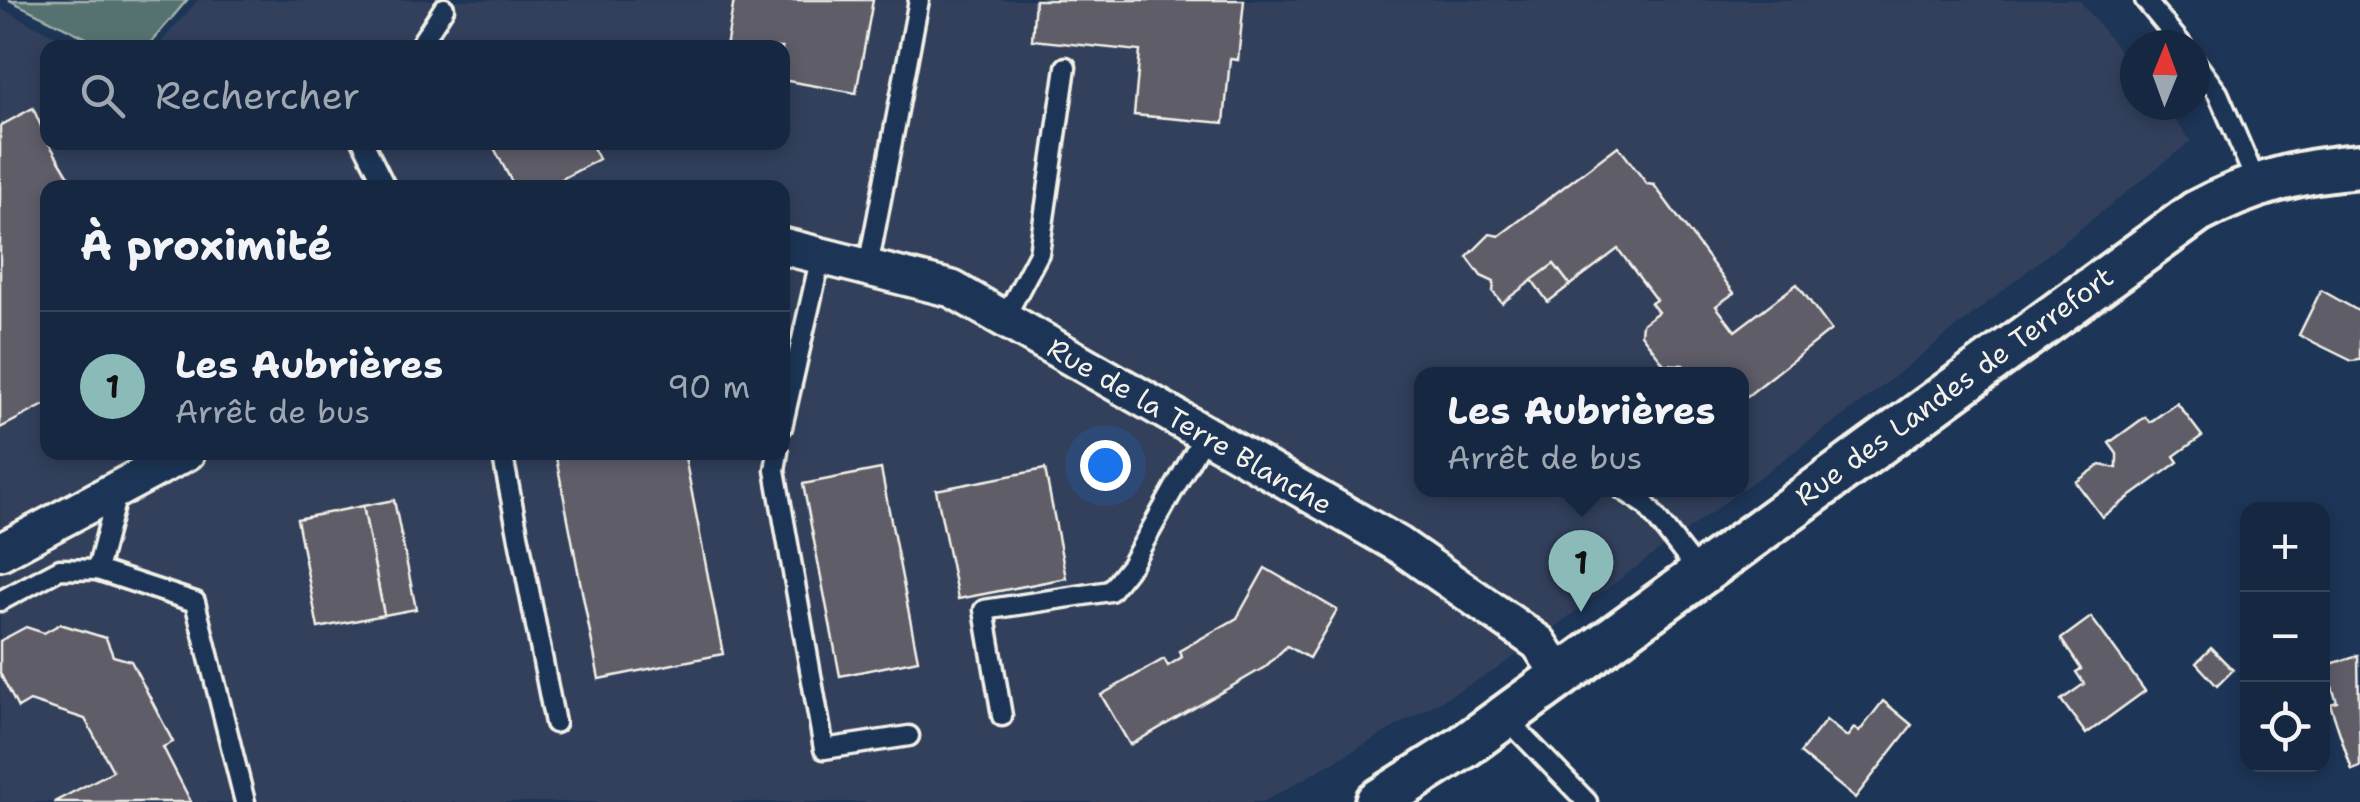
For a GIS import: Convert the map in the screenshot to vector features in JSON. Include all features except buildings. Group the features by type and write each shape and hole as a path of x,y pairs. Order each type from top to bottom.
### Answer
{"street":[{"name":"Rue des Landes de Terrefort","path":"1377,802 1504,716 2197,212 2257,184 2296,173 2360,166"},
{"name":"Rue de la Terre Blanche","path":"790,248 952,289 1471,592 1538,644 1560,675"},
{"path":"0,552 172,460"}],"lane":[{"path":"868,267 919,0"},
{"path":"2145,0 2170,30"},
{"path":"423,40 444,8"},
{"path":"1004,319 1039,253 1066,67"},
{"path":"2210,82 2257,184"},
{"path":"367,150 382,180"},
{"path":"790,392 821,256"},
{"path":"1002,716 984,610 1110,591 1131,565 1205,434"},
{"path":"504,460 555,723"},
{"path":"777,460 775,470 824,749 909,736"},
{"path":"97,570 118,490"},
{"path":"1634,497 1646,505 1699,573"},
{"path":"0,601 60,569 97,570 195,602 246,802"},
{"path":"1504,716 1587,802"}],"shaded area":[{"path":"198,0 2079,0 2120,51 2120,120 2175,120 2191,141 1866,399 1749,485 1749,367 1414,367 1414,497 1732,497 1497,669 1263,802 0,802 0,8 63,40 40,40 40,150 790,150 790,40 163,40"}],"green space":[{"path":"9,0 187,0 153,40 91,40"}],"place":[{"name":"Les Aubrières","path":"1581,612"}]}
